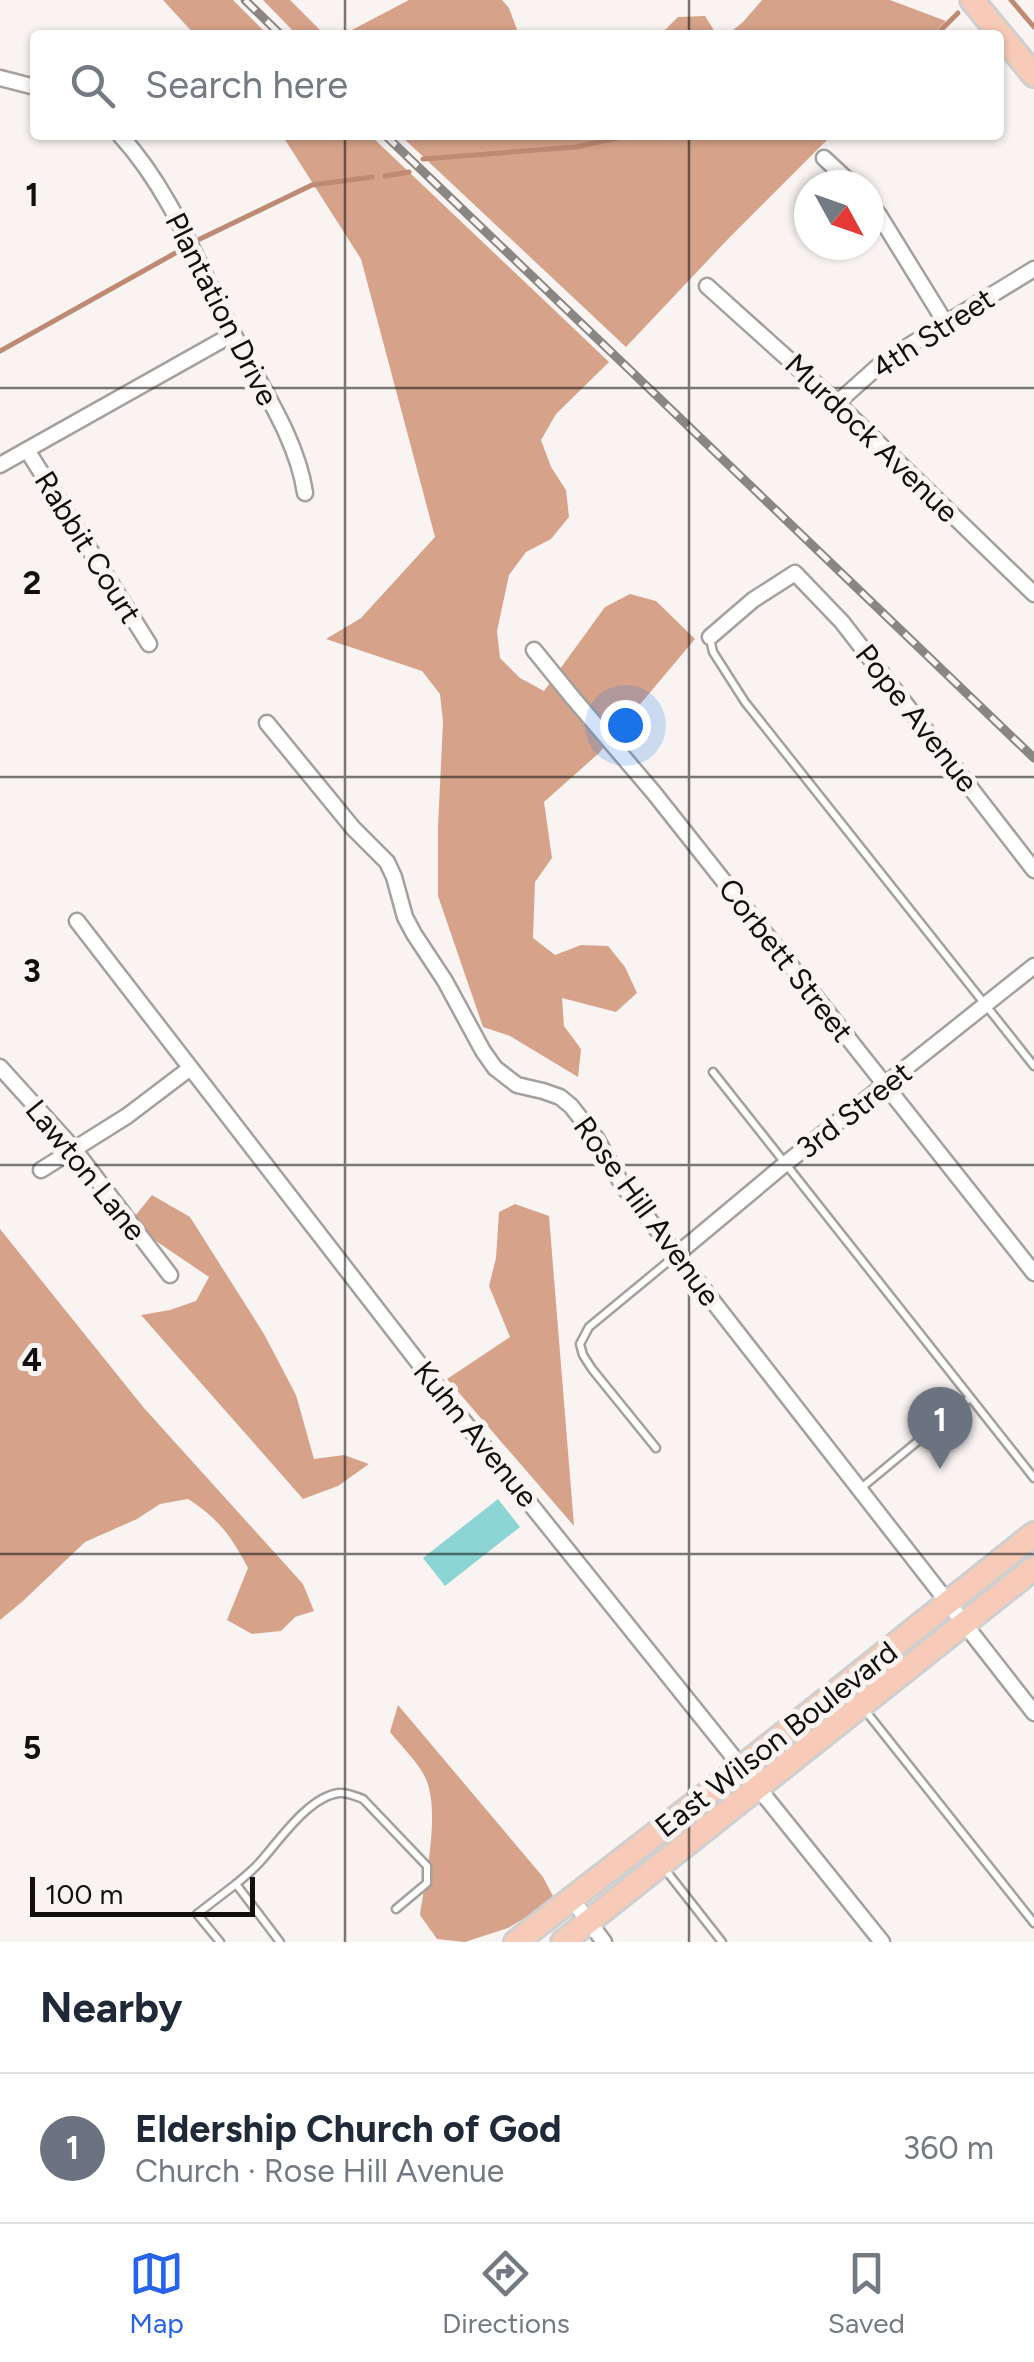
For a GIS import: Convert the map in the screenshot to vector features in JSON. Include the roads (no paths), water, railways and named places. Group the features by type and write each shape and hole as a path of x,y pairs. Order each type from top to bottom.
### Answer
{"main road":[{"path":"972,0 998,30"},
{"path":"1004,36 1034,75"},
{"name":"East Wilson Boulevard","path":"516,1942 1034,1534"},
{"name":"East Wilson Boulevard","path":"563,1942 1034,1568"}],"street":[{"path":"0,78 30,86"},
{"name":"Plantation Drive","path":"125,140 163,191 295,452 305,492"},
{"path":"824,158 837,170"},
{"path":"884,223 946,322"},
{"name":"4th Street","path":"837,403 884,361 1034,269"},
{"name":"Murdock Avenue","path":"708,286 837,403 1034,594"},
{"path":"0,465 233,334"},
{"name":"Rabbit Court","path":"27,450 149,644"},
{"name":"Pope Avenue","path":"710,637 753,600 795,573 842,622 1034,870"},
{"name":"Corbett Street","path":"534,650 654,793 1034,1274"},
{"name":"Rose Hill Avenue","path":"267,724 352,828 387,862 405,917 495,1068 517,1085 543,1091 572,1106 596,1138 623,1186 1034,1712"},
{"name":"Kuhn Avenue","path":"77,921 462,1419 882,1942"},
{"name":"3rd Street","path":"676,1255 1034,966"},
{"name":"Lawton Lane","path":"0,1067 74,1149 170,1275"},
{"path":"41,1170 127,1116 190,1069"},
{"path":"571,1898 604,1942"}],"lane":[{"path":"710,637 712,652 745,702 1034,1066"},
{"path":"713,1072 1034,1478"},
{"path":"656,1448 592,1368 580,1344 589,1327 676,1255"},
{"path":"859,1490 970,1398"},
{"path":"861,1705 1034,1923"},
{"path":"220,1942 198,1914 264,1857 292,1823 329,1796 348,1794 363,1799 427,1866 427,1883 396,1909"},
{"path":"661,1864 722,1942"},
{"path":"236,1884 280,1942"}],"waterway":[{"path":"1011,0 1034,27"},
{"path":"941,30 958,13"},
{"path":"423,159 576,147 608,140"},
{"path":"385,176 409,172"},
{"path":"200,239 312,185 372,177"},
{"path":"0,351 179,251"}],"railway":[{"path":"245,0 276,30"},
{"path":"390,140 1034,758"}],"place":[{"name":"Eldership Church of God","path":"940,1469"}]}
